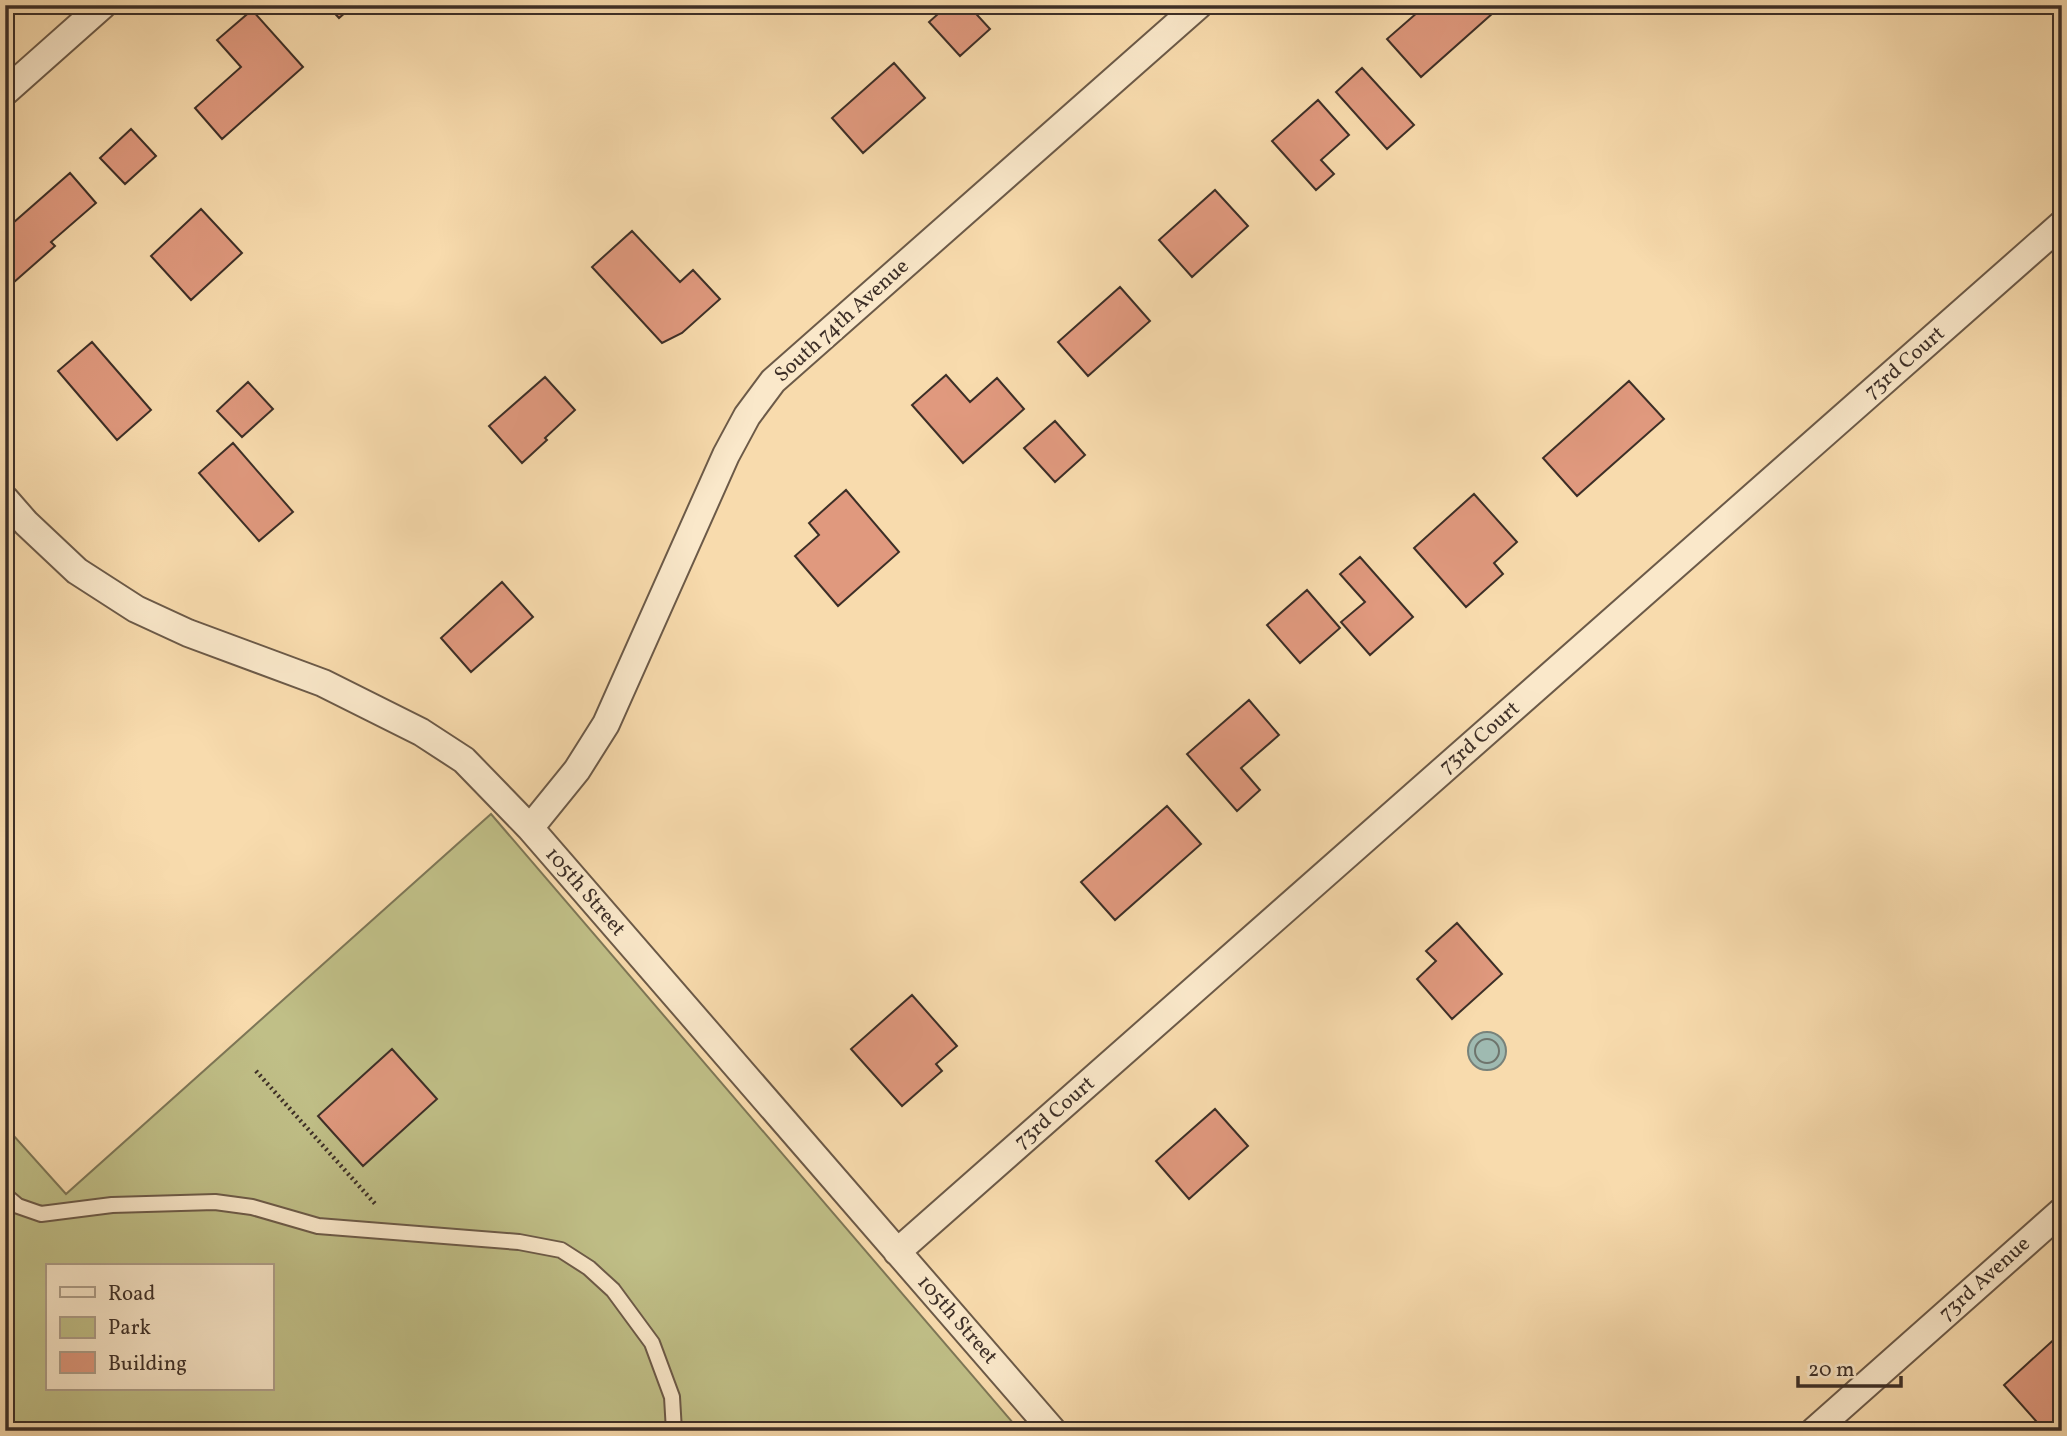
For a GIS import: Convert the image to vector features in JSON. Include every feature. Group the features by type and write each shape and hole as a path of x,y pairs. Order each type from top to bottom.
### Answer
{"street":[{"path":"5,92 103,5"},
{"name":"South 74th Avenue","path":"530,828 578,771 606,724 726,455 747,416 773,381 1199,5"},
{"name":"73rd Court","path":"897,1252 2062,224"},
{"name":"105th Street","path":"5,499 26,523 77,571 136,609 188,633 323,683 421,732 464,760 530,828 1053,1431"},
{"name":"73rd Avenue","path":"1814,1431 2062,1211"}],"lane":[{"path":"5,1195 18,1206 41,1214 112,1205 215,1202 252,1207 318,1226 519,1242 561,1250 589,1268 613,1290 652,1343 672,1397 674,1431"}],"path":[{"path":"256,1071 401,1233"}],"green space":[{"path":"491,814 1020,1431 5,1431 5,1126 66,1194"}],"water":[{"path":"1487,1032 1500,1038 1506,1051 1500,1064 1487,1070 1474,1064 1468,1051 1474,1038"}],"building":[{"path":"327,5 354,5 339,18"},
{"path":"948,5 968,5 990,29 960,56 929,22"},
{"path":"1426,5 1502,5 1421,77 1387,39"},
{"path":"252,10 303,67 222,139 195,108 241,67 217,40"},
{"path":"894,63 925,98 863,153 832,118"},
{"path":"1362,68 1414,125 1387,149 1336,92"},
{"path":"1318,100 1349,135 1321,160 1334,174 1316,190 1272,141"},
{"path":"131,129 156,156 125,184 100,158"},
{"path":"70,173 96,203 51,242 55,246 5,290 5,230"},
{"path":"1215,190 1248,226 1192,277 1159,240"},
{"path":"201,209 242,253 191,300 151,256"},
{"path":"632,231 680,282 693,270 720,299 682,333 662,343 592,267"},
{"path":"1120,287 1150,321 1088,376 1058,342"},
{"path":"92,342 151,410 117,440 58,371"},
{"path":"946,375 970,402 997,378 1024,409 963,463 912,405"},
{"path":"545,377 575,410 522,463 489,426"},
{"path":"1629,381 1664,419 1577,496 1543,458"},
{"path":"248,382 273,409 242,437 217,411"},
{"path":"1055,421 1085,455 1055,482 1024,448"},
{"path":"233,443 293,512 259,541 199,473"},
{"path":"846,490 899,552 838,606 795,556 819,535 809,523"},
{"path":"1474,494 1517,542 1494,563 1503,574 1466,607 1414,548"},
{"path":"1360,557 1413,617 1370,655 1341,622 1365,602 1340,574"},
{"path":"502,582 533,617 471,672 441,638"},
{"path":"1307,590 1340,628 1300,663 1267,625"},
{"path":"1249,700 1279,735 1241,768 1260,790 1237,811 1187,754"},
{"path":"1167,806 1201,844 1115,920 1081,882"},
{"path":"1457,923 1502,974 1452,1019 1417,979 1436,961 1426,951"},
{"path":"912,995 957,1046 936,1064 942,1071 902,1106 851,1049"},
{"path":"392,1049 437,1099 363,1166 318,1116"},
{"path":"1215,1109 1248,1146 1189,1199 1156,1161"},
{"path":"2060,1334 2062,1431 2026,1431 2036,1421 2004,1385"}]}
